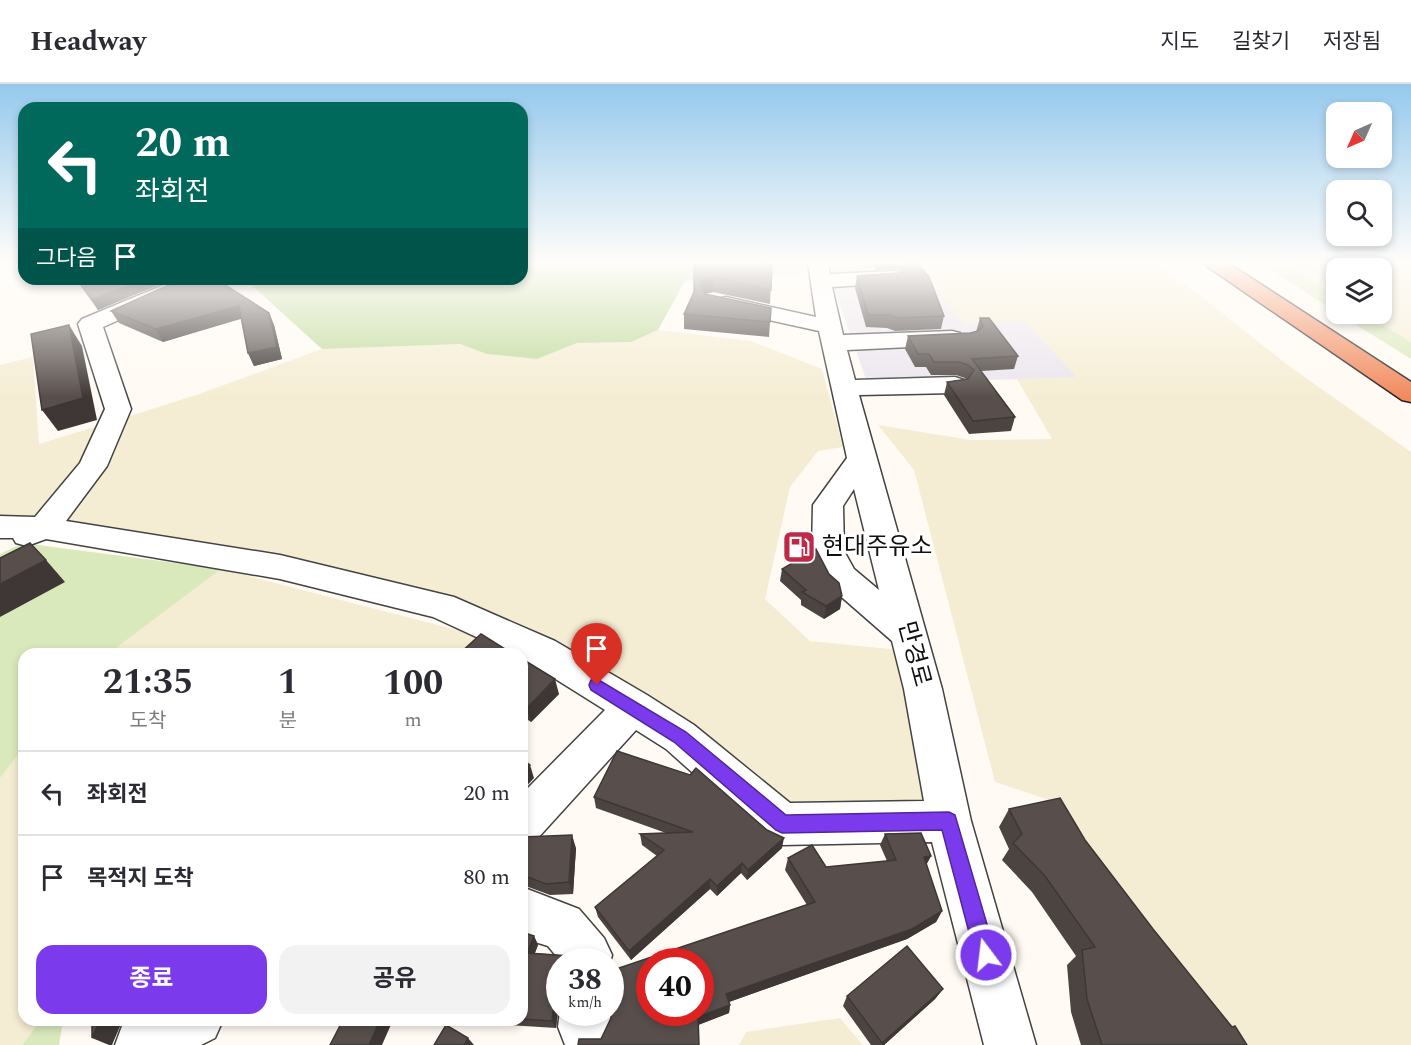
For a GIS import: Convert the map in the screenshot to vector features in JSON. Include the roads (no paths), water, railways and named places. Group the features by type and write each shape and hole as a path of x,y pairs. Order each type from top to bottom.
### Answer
{"highway":[{"path":"1282,308 1411,394"},
{"path":"1315,308 1411,369"}],"street":[{"path":"0,548 42,528 93,466 118,409 90,324 123,308"},
{"path":"737,308 832,335 966,337"},
{"name":"만경로","path":"827,308 861,458 924,689 949,821 1010,1045"},
{"path":"845,388 955,385"},
{"path":"861,458 828,505 828,551 841,577 909,635"},
{"path":"0,527 42,528 280,567 442,606 542,651 680,737 782,824 949,821"},
{"path":"528,818 633,708"},
{"path":"528,915 534,919 562,926 580,948"},
{"path":"141,1045 184,1026"}],"place":[{"name":"현대주유소","path":"799,547"}]}
